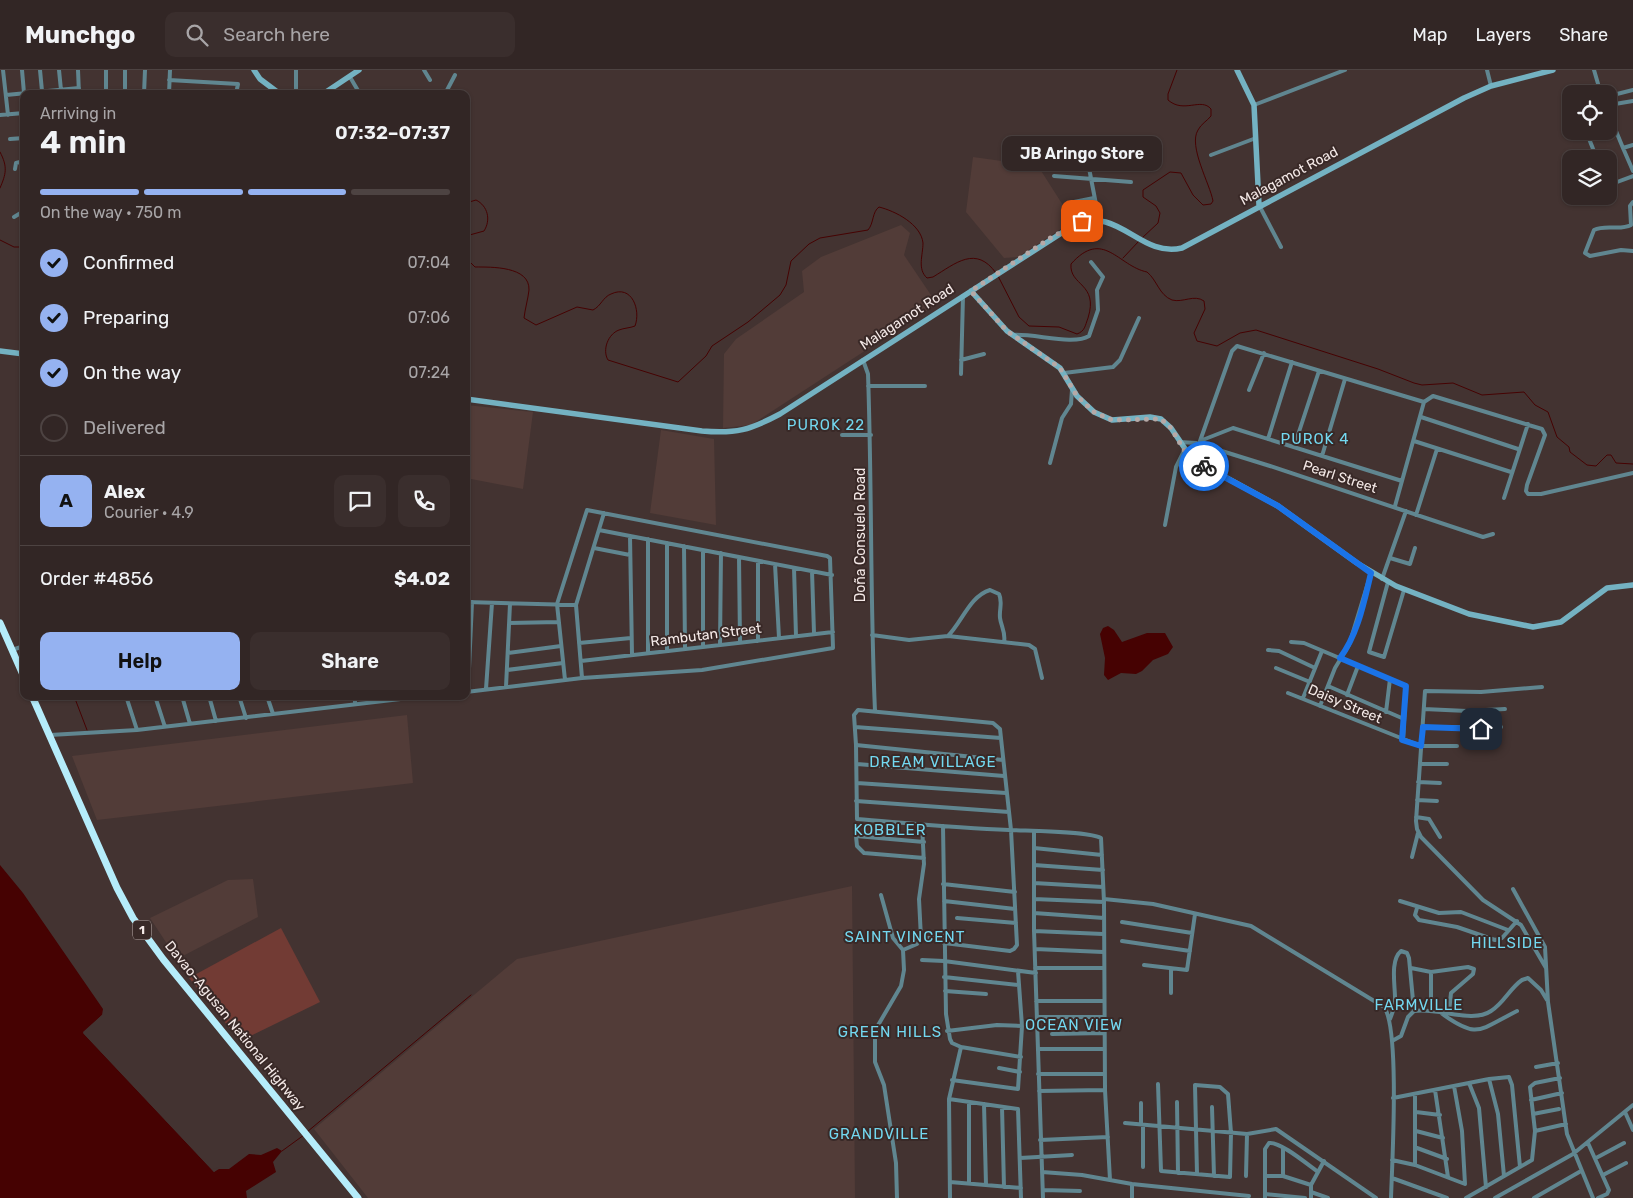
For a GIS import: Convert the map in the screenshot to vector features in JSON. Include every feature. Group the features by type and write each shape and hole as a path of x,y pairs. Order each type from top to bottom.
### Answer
{"highway":[{"path":"0,623 20,668"},
{"name":"Davao-Agusan National Highway","path":"34,700 108,867 133,918 163,959 358,1198"}],"street":[{"path":"3,70 8,115"},
{"path":"22,70 24,90"},
{"path":"40,70 42,90"},
{"path":"59,70 61,90 79,88 78,70 82,70"},
{"path":"106,70 106,90"},
{"path":"125,70 125,90"},
{"path":"144,90 145,70"},
{"path":"169,90 170,70"},
{"path":"254,70 268,90"},
{"path":"296,70 296,90"},
{"path":"329,90 359,70"},
{"path":"424,70 430,80"},
{"path":"1237,70 1254,105 1259,206 1281,247"},
{"path":"1254,105 1345,70"},
{"path":"1487,70 1491,86"},
{"name":"Malagamot Road","path":"470,400 702,431 736,432 753,428 767,421 1074,225 1088,220 1099,220 1117,225 1148,244 1164,249 1182,248 1464,98 1491,86 1534,72 1553,70"},
{"path":"1594,70 1598,85"},
{"path":"447,90 455,75"},
{"path":"350,76 358,90"},
{"path":"169,80 238,84 237,90"},
{"path":"1617,94 1633,90"},
{"path":"6,95 20,93"},
{"path":"1617,104 1633,101"},
{"path":"0,115 20,114"},
{"path":"1617,133 1633,171"},
{"path":"10,139 20,138"},
{"path":"1212,155 1256,138"},
{"path":"1623,148 1633,144"},
{"path":"14,169 16,163 20,162"},
{"path":"1089,168 1099,220"},
{"path":"1054,176 1131,182"},
{"path":"1617,182 1633,176"},
{"path":"1074,202 1094,198"},
{"path":"1633,202 1630,206 1632,225 1626,227 1601,227 1594,230 1585,253 1590,256 1621,250 1633,251"},
{"path":"14,217 20,213"},
{"path":"1012,335 1031,334 1072,340 1089,336 1098,310 1098,287 1103,278 1091,262"},
{"path":"971,291 1012,335 1054,362 1064,373 1072,390 1086,406 1106,418 1120,421 1150,417 1161,419 1192,459 1294,516 1371,573 1404,590 1469,614 1533,627 1561,622 1607,588 1633,585"},
{"path":"961,374 963,296"},
{"path":"1064,373 1113,366 1120,360 1139,318"},
{"path":"1198,442 1233,350 1242,346 1319,372 1424,402"},
{"path":"0,352 20,354"},
{"path":"1249,390 1264,353"},
{"path":"961,360 984,354"},
{"name":"Doña Consuelo Road","path":"863,360 867,370 870,435 872,635 875,711"},
{"path":"1268,439 1292,362"},
{"path":"1294,447 1319,372"},
{"path":"1322,456 1345,379"},
{"path":"868,386 925,386"},
{"path":"1050,463 1062,418 1071,404 1072,390"},
{"path":"1395,506 1424,402 1430,397 1437,396 1542,429 1545,435 1527,485 1526,491 1528,494 1541,494 1633,473"},
{"path":"1421,417 1518,449"},
{"path":"1504,498 1518,449 1528,424"},
{"path":"1198,442 1233,428 1402,480"},
{"path":"842,435 870,435"},
{"path":"1414,441 1512,472"},
{"name":"Pearl Street","path":"1179,442 1198,442 1483,536 1493,534"},
{"path":"1416,515 1437,449"},
{"path":"1165,525 1176,467 1184,451"},
{"path":"470,691 506,687 582,678 702,670 834,648 831,561 827,556 590,510 584,513 557,604 565,680"},
{"path":"1382,579 1406,511"},
{"path":"582,678 576,605 604,513"},
{"path":"599,530 832,575"},
{"path":"630,536 632,655"},
{"path":"648,539 648,653"},
{"path":"666,543 667,651"},
{"path":"684,546 685,649"},
{"path":"594,548 630,556"},
{"path":"1390,558 1410,564 1415,548"},
{"path":"703,550 703,647"},
{"path":"720,645 721,554"},
{"path":"739,557 740,643"},
{"path":"758,561 758,641"},
{"path":"775,564 779,638"},
{"path":"794,568 796,636"},
{"path":"812,571 814,634"},
{"path":"1320,706 1340,658 1349,645 1371,573"},
{"path":"1388,582 1369,652 1384,657 1404,590"},
{"path":"948,636 959,625 964,614 978,596 990,590 999,594 1002,599 1000,620 1005,635 1004,642"},
{"path":"470,638 472,602 576,605"},
{"path":"486,689 492,603"},
{"path":"506,687 510,604"},
{"path":"509,623 559,622"},
{"name":"Rambutan Street","path":"581,661 833,632"},
{"path":"872,635 909,640 948,636 1032,647 1042,678"},
{"path":"579,643 631,638"},
{"path":"1291,642 1322,650 1406,686 1402,740"},
{"path":"508,653 561,646"},
{"path":"12,650 20,647"},
{"path":"1268,650 1279,651 1315,668"},
{"path":"1303,698 1322,650"},
{"path":"507,670 563,663"},
{"path":"1347,694 1358,666"},
{"path":"1276,668 1310,682"},
{"path":"1386,712 1390,680"},
{"path":"1328,686 1404,719"},
{"path":"1412,857 1418,833 1416,817 1425,691 1475,692 1542,687"},
{"name":"Daisy Street","path":"1288,693 1421,746 1457,746"},
{"path":"127,700 136,730"},
{"path":"156,700 165,727"},
{"path":"183,700 190,724"},
{"path":"210,700 216,721"},
{"path":"240,700 246,718"},
{"path":"269,700 273,714"},
{"path":"50,736 165,727 386,700"},
{"path":"1424,709 1468,711 1505,709"},
{"path":"920,938 1012,950 1016,945 1016,909 1011,830 998,726 994,723 875,711 856,711 854,716 857,764 856,819 922,825 1011,830 1034,831 1099,837 1102,841 1104,1049 1110,1180"},
{"path":"1423,727 1501,727"},
{"path":"855,728 1001,738"},
{"path":"856,745 1002,760"},
{"path":"857,764 1004,776"},
{"path":"1420,764 1447,764"},
{"path":"1418,782 1440,782"},
{"path":"857,784 1006,793"},
{"path":"1417,800 1438,801"},
{"path":"856,801 1009,812"},
{"path":"1416,817 1429,819 1440,837"},
{"path":"902,950 917,944 920,938 919,899 924,858 922,825"},
{"path":"943,826 944,977 947,1031 952,1043 961,1047 1021,1057"},
{"path":"1034,831 1034,931 1043,1198"},
{"path":"1418,833 1472,890 1494,909 1516,921 1525,929 1546,968"},
{"path":"924,842 856,836 857,846 864,853 924,858"},
{"path":"1034,848 1102,855"},
{"path":"1034,865 1103,870"},
{"path":"1034,883 1103,887"},
{"path":"944,884 1015,892"},
{"path":"1513,889 1545,944 1548,1002 1566,1124 1573,1154 1593,1198"},
{"path":"881,895 893,938 902,950 903,980 877,1027 874,1038 875,1062 884,1086 896,1163 897,1198"},
{"path":"1034,899 1104,900 1153,904 1259,930 1300,958 1378,1002 1388,1012 1392,1041 1391,1198"},
{"path":"944,901 1016,909"},
{"path":"1400,901 1417,908 1443,913 1461,912 1508,930"},
{"path":"1417,908 1415,915 1419,920 1457,927 1496,940 1502,938 1516,921"},
{"path":"1034,913 1104,918"},
{"path":"1144,965 1187,970 1196,914"},
{"path":"957,918 1016,923"},
{"path":"1122,922 1192,933"},
{"path":"1034,931 1103,934"},
{"path":"1122,941 1190,951"},
{"path":"1035,949 1103,952"},
{"path":"1390,1019 1395,1002 1395,967 1398,953 1407,953 1414,1011"},
{"path":"922,960 944,961 1018,971 1104,968"},
{"path":"1410,968 1431,972 1468,967 1474,969 1473,974 1452,993 1449,1012"},
{"path":"1171,969 1171,993"},
{"path":"952,1080 1018,1089 1022,1026 1018,971"},
{"path":"1431,972 1431,1010"},
{"path":"944,977 1018,984"},
{"path":"1392,1041 1400,1036 1408,1017 1414,1011 1431,1010 1475,1016 1484,1015 1498,1005 1516,984 1528,978 1540,990 1548,1002"},
{"path":"945,991 986,994"},
{"path":"1036,1001 1104,1001"},
{"path":"1439,1011 1464,1028 1474,1031 1517,1011"},
{"path":"1037,1017 1104,1017"},
{"path":"947,1031 990,1026 1022,1026"},
{"path":"1052,1034 1104,1033"},
{"path":"950,1198 949,1099 961,1047"},
{"path":"1038,1049 1104,1049"},
{"path":"1536,1067 1558,1063"},
{"path":"999,1068 1020,1072"},
{"path":"1038,1074 1105,1074"},
{"path":"1393,1098 1505,1077 1512,1081 1520,1167"},
{"path":"1466,1198 1520,1167 1533,1157 1535,1131 1530,1087 1532,1083 1560,1078"},
{"path":"1490,1079 1498,1114 1504,1176"},
{"path":"1469,1083 1480,1108 1486,1187"},
{"path":"1158,1084 1160,1171 1230,1177 1231,1133 1228,1094 1220,1087 1195,1085 1197,1174"},
{"path":"1392,1160 1415,1165 1465,1184 1462,1131 1454,1086"},
{"path":"1039,1091 1105,1090"},
{"path":"1436,1090 1448,1177"},
{"path":"1531,1100 1562,1093"},
{"path":"1415,1094 1417,1148 1415,1165"},
{"path":"949,1099 1018,1109 1021,1198"},
{"path":"969,1102 969,1183"},
{"path":"1177,1102 1178,1173"},
{"path":"1141,1103 1143,1167"},
{"path":"984,1104 986,1185"},
{"path":"1495,1198 1573,1154 1633,1105"},
{"path":"1002,1107 1004,1187"},
{"path":"1212,1107 1214,1176"},
{"path":"1533,1114 1559,1109"},
{"path":"1416,1112 1440,1115"},
{"path":"1625,1112 1633,1130"},
{"path":"1125,1123 1248,1134 1276,1129 1376,1198"},
{"path":"1535,1131 1566,1124"},
{"path":"1416,1131 1443,1138"},
{"path":"1246,1176 1248,1134"},
{"path":"1040,1140 1108,1136"},
{"path":"1305,1198 1266,1196 1267,1145 1272,1142 1318,1172"},
{"path":"1588,1143 1609,1190 1607,1194 1598,1198"},
{"path":"1596,1158 1624,1143"},
{"path":"1283,1148 1283,1176"},
{"path":"1417,1148 1446,1159"},
{"path":"1020,1158 1072,1155"},
{"path":"1311,1198 1311,1185 1324,1161"},
{"path":"1603,1175 1626,1163"},
{"path":"1534,1198 1540,1197 1581,1171"},
{"path":"1042,1172 1082,1175 1132,1184 1249,1196"},
{"path":"1265,1176 1283,1176 1311,1185"},
{"path":"1392,1178 1447,1198"},
{"path":"950,1182 1021,1188"},
{"path":"1132,1184 1132,1198"},
{"path":"1042,1190 1080,1191"},
{"path":"1311,1192 1328,1198"}],"shaded area":[{"path":"973,157 1038,166 1073,221 1018,257 1004,258 966,212"},
{"path":"901,225 910,233 904,255 937,304 751,425 723,428 724,354 736,339 804,292 802,271 821,257"},
{"path":"470,405 533,412 523,489 470,479"},
{"path":"661,430 714,439 716,525 650,513"},
{"path":"1108,626 1114,630 1122,642 1147,633 1165,633 1173,647 1168,654 1153,660 1142,671 1136,674 1121,673 1108,680 1104,675 1105,658 1100,634 1103,628"},
{"path":"407,715 413,783 97,820 72,756"},
{"path":"0,865 23,893 103,1009 102,1015 83,1033 214,1172 219,1169 229,1169 249,1154 261,1155 277,1148 282,1151 273,1162 276,1172 246,1191 247,1198 0,1198"},
{"path":"253,879 258,917 177,959 150,918 228,880"},
{"path":"852,886 855,1198 368,1198 314,1129 517,959"},
{"path":"281,928 320,1002 240,1041 189,978"}],"pier":[{"path":"102,1015 104,1016 86,1033 214,1169 219,1167 214,1172 84,1034 83,1032"}],"waterway":[{"path":"1142,238 1158,223 1160,213 1156,206 1143,197 1143,190 1170,172 1181,173 1193,195 1203,205 1211,204 1213,201 1196,145 1198,130 1211,116 1211,109 1202,104 1180,106 1168,100 1168,94 1177,70"},
{"path":"0,152 5,170 0,188"},
{"path":"470,202 476,200 480,203 486,210 488,218 484,231 470,235"},
{"path":"470,262 475,267 499,268 517,272 523,276 528,282 529,290 524,318 536,325 577,307 593,310 608,295 618,292 624,293 633,300 636,306 637,320 635,326 619,330 609,339 606,347 608,360 678,382 706,356 712,346 748,322 780,295 786,285 791,261 809,244 820,238 868,230 879,207 906,219 918,230 923,243 922,270 927,278 933,277 958,262 973,258 981,260 996,273"},
{"path":"0,240 14,247 20,247"},
{"path":"1123,258 1139,241"},
{"path":"998,276 1019,317 1029,326 1059,327 1077,334 1083,330 1088,318 1090,298 1087,291 1074,277 1071,264 1082,254 1092,249 1101,249 1147,272 1168,298 1176,301 1192,298 1204,301 1205,309 1194,333 1197,341 1217,346 1240,333 1256,330 1422,385 1453,383 1482,395 1524,392 1535,405 1548,412 1557,437 1569,447 1570,452 1587,465 1596,466 1607,455 1611,455 1616,463 1633,464"},
{"path":"76,700 87,730"},
{"path":"307,1132 471,995"},
{"path":"282,1151 304,1135"}],"way so far":[{"path":"1082,221 1052,237 971,291 1007,331 1033,350 1054,362 1064,373 1072,390 1086,406 1099,415 1112,420 1120,421 1150,417 1161,419 1171,428 1187,455 1204,466"}],"place":[{"name":"JB Aringo Store","path":"1082,221"}],"district":[{"name":"PUROK 22","path":"826,425"},
{"name":"PUROK 4","path":"1315,439"},
{"name":"DREAM VILLAGE","path":"933,762"},
{"name":"KOBBLER","path":"890,830"},
{"name":"SAINT VINCENT","path":"905,937"},
{"name":"HILLSIDE","path":"1507,943"},
{"name":"FARMVILLE","path":"1419,1005"},
{"name":"OCEAN VIEW","path":"1074,1025"},
{"name":"GREEN HILLS","path":"890,1032"},
{"name":"GRANDVILLE","path":"879,1134"}],"route":[{"path":"1204,466 1251,490 1294,516 1371,573 1355,630 1347,649 1340,658 1406,686 1402,740 1421,746 1423,727 1481,729"}]}
